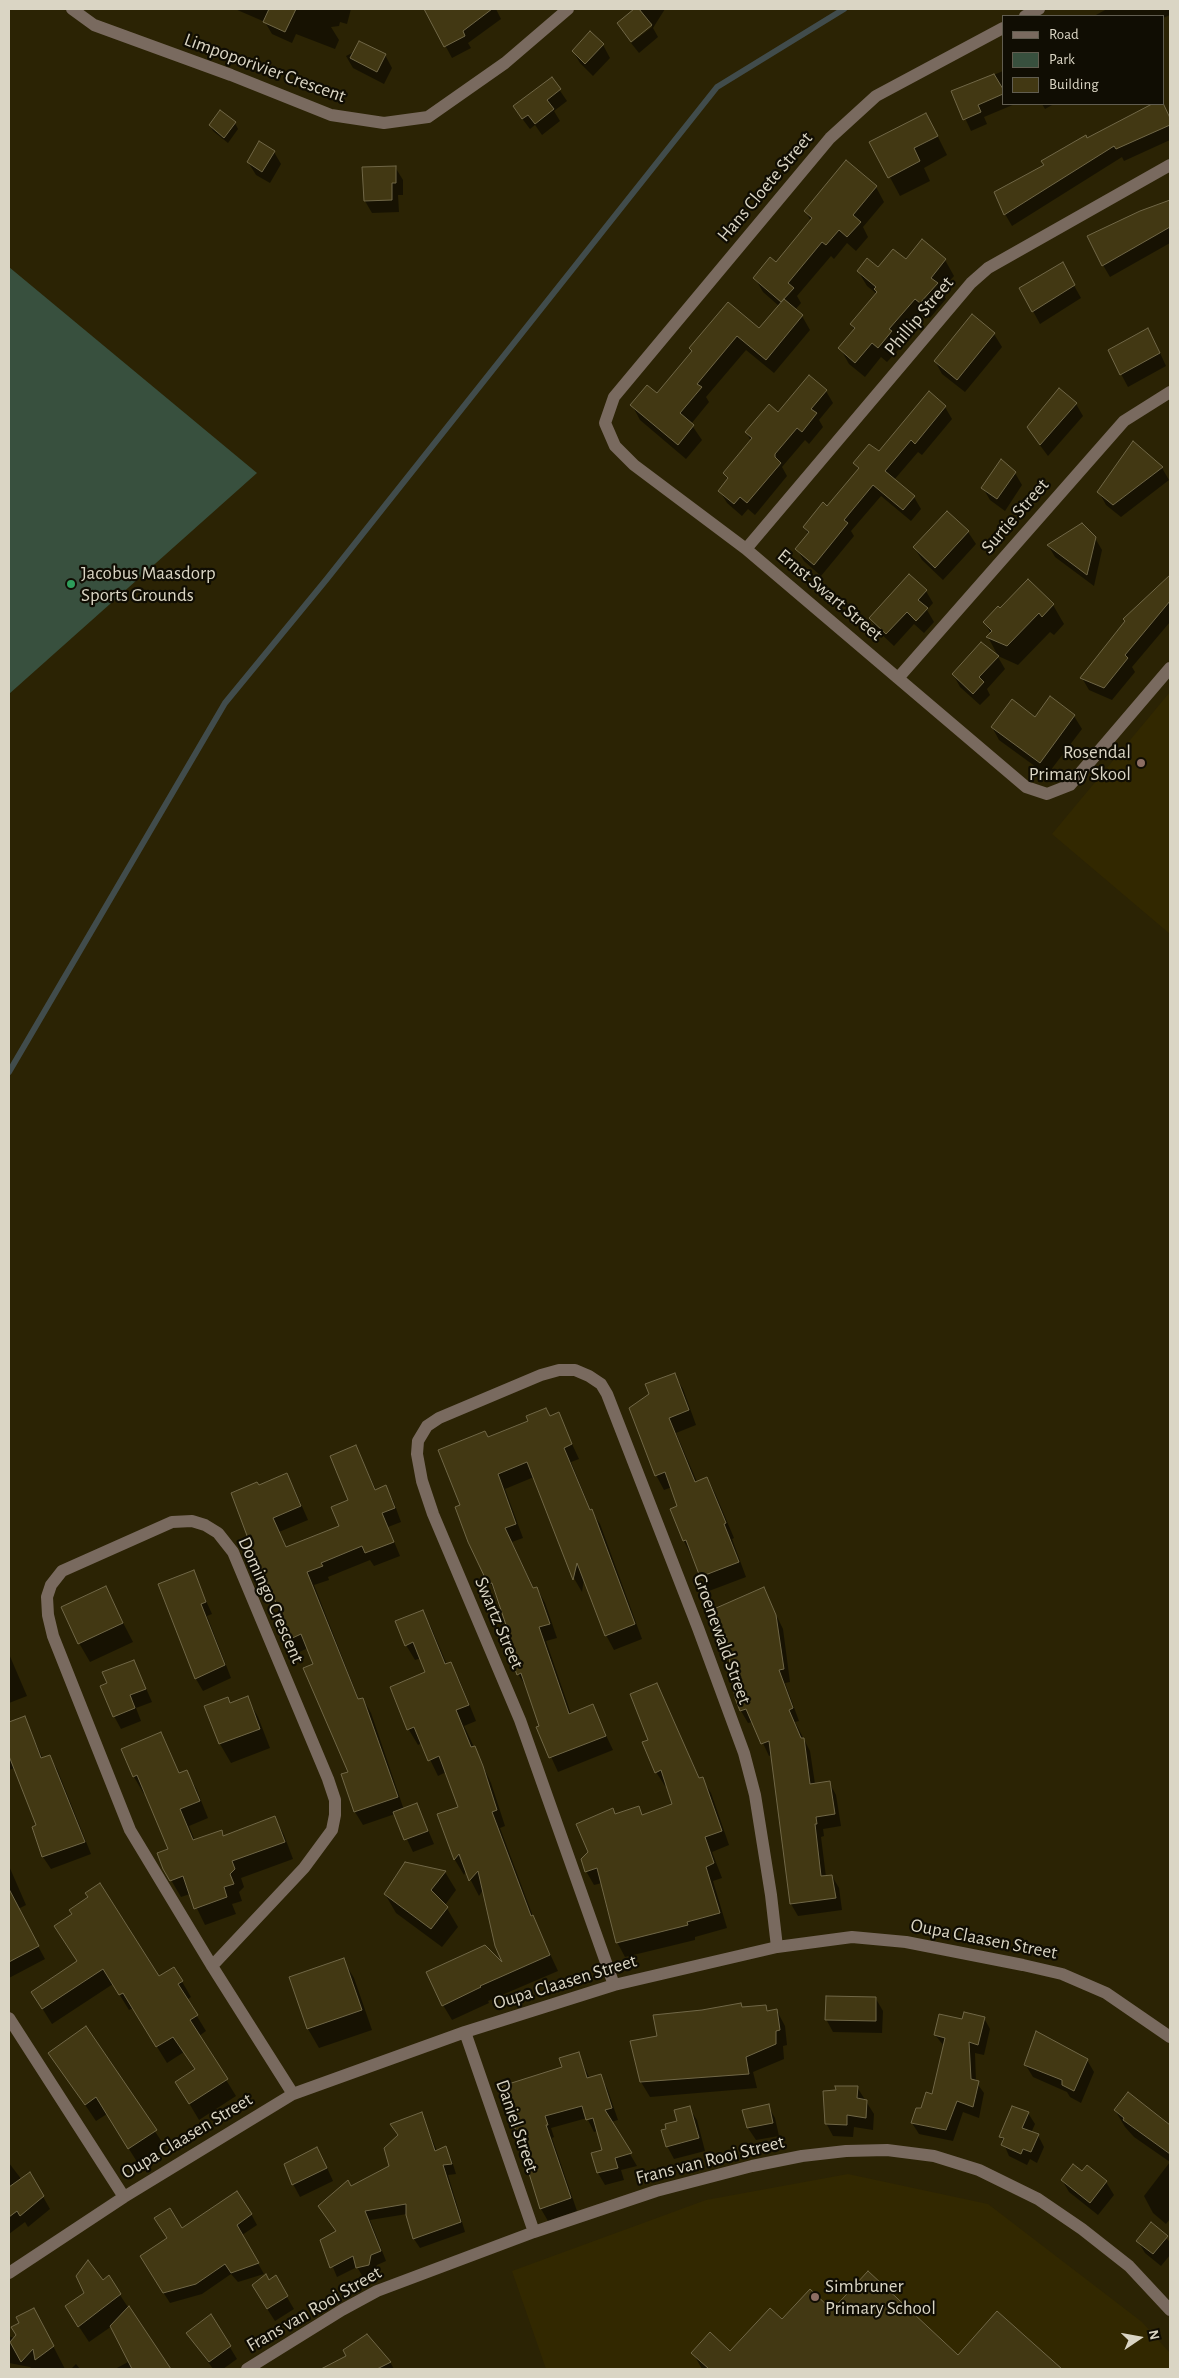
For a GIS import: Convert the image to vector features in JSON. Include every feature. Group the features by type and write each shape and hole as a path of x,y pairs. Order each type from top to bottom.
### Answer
{"street":[{"name":"Limpoporivier Crescent","path":"72,9 94,25 231,75 331,115 384,123 428,118 505,63 568,9"},
{"path":"1027,15 1039,9"},
{"name":"Hans Cloete Street","path":"605,423 614,397 830,138 876,96 1002,29"},
{"name":"Phillip Street","path":"746,549 971,283 988,268 1170,165"},
{"name":"Surtie Street","path":"899,677 1124,422 1170,392"},
{"name":"Ernst Swart Street","path":"605,423 615,446 634,465 746,549 823,616 899,677 1026,787 1037,792 1047,794 1070,785 1170,668"},
{"name":"Swartz Street","path":"575,1370 559,1370 541,1375 439,1418 427,1426 418,1441 417,1454 422,1481 433,1514 520,1720 614,1985"},
{"name":"Groenewald Street","path":"575,1370 601,1384 607,1394 698,1628 744,1753 755,1795 771,1895 777,1947"},
{"name":"Domingo Crescent","path":"212,1966 304,1868 332,1830 335,1800 328,1779 233,1552 218,1533 205,1525 192,1521 172,1522 62,1571 51,1585 47,1597 48,1615 53,1636 130,1830 212,1966 293,2094"},
{"name":"Oupa Claasen Street","path":"9,2273 124,2197 293,2094 466,2032 614,1985 777,1947 852,1937 906,1942 1023,1965 1062,1974 1106,1993 1170,2037"},
{"path":"9,2018 124,2197"},
{"name":"Daniel Street","path":"466,2032 534,2232"},
{"name":"Frans van Rooi Street","path":"247,2369 342,2310 377,2291 534,2232 656,2191 752,2166 802,2156 846,2151 888,2150 934,2156 978,2170 1038,2199 1082,2229 1128,2266 1170,2310"}],"shaded area":[{"name":"Rosendal Primary Skool","path":"1170,692 1170,934 1052,834"},
{"name":"Simbruner Primary School","path":"848,2174 988,2204 1142,2322 1170,2353 1170,2369 546,2369 512,2271 706,2200"}],"green space":[{"name":"Jacobus Maasdorp Sports Grounds","path":"9,267 257,473 9,694"}],"building":[{"path":"269,9 296,9 285,32 263,22"},
{"path":"424,9 492,9 463,31 465,36 444,47"},
{"path":"634,9 639,9 652,25 631,42 617,23"},
{"path":"590,31 604,44 585,64 572,51"},
{"path":"359,41 386,54 377,72 350,58"},
{"path":"994,74 1002,87 1002,94 978,105 981,112 963,120 951,91"},
{"path":"552,77 561,89 547,100 554,109 535,124 528,115 522,119 513,106"},
{"path":"1150,105 1164,105 1170,118 1170,125 1116,149 1114,146 1004,215 994,192 1044,165 1041,161 1086,135 1087,138"},
{"path":"220,110 236,122 224,138 209,125"},
{"path":"926,113 938,136 914,148 920,161 888,178 869,142"},
{"path":"259,141 275,151 262,172 247,162"},
{"path":"846,160 877,186 853,215 861,222 847,237 839,230 826,245 822,242 788,283 794,288 781,302 753,278 770,257 776,262 812,218 804,211"},
{"path":"396,166 396,183 392,183 392,200 364,201 362,167"},
{"path":"1170,200 1170,227 1102,266 1087,236 1140,211"},
{"path":"922,239 946,259 931,278 938,283 920,303 915,299 889,329 892,331 878,348 872,343 855,363 838,348 855,328 850,324 877,292 874,289 876,287 857,271 867,258 878,267 893,249 906,259"},
{"path":"1063,262 1075,285 1032,312 1019,288"},
{"path":"784,299 803,315 766,360 737,336 697,384 702,387 680,413 694,425 678,445 630,405 647,385 657,393 692,351 689,348 728,302 759,328"},
{"path":"972,314 995,333 957,380 934,361"},
{"path":"1148,328 1160,353 1120,375 1108,350"},
{"path":"809,375 827,390 811,409 817,413 802,432 797,428 775,454 775,457 781,463 747,503 740,497 734,504 718,491 728,478 723,473 752,438 745,432 769,404 778,412"},
{"path":"1059,388 1077,403 1040,445 1027,427"},
{"path":"929,391 946,406 915,444 911,440 885,471 915,496 903,510 873,485 844,520 848,523 814,565 795,549 809,532 803,527 823,502 827,506 859,468 853,463 869,444 879,451"},
{"path":"1133,441 1163,467 1113,505 1097,492"},
{"path":"1001,459 1016,472 997,499 981,488"},
{"path":"947,511 969,531 935,568 913,547"},
{"path":"1082,523 1096,537 1087,575 1047,545"},
{"path":"909,574 927,590 918,600 928,608 916,621 907,612 886,634 869,618"},
{"path":"1170,575 1170,601 1125,655 1128,658 1104,688 1080,678 1125,621 1123,619"},
{"path":"1028,579 1054,604 1042,617 1039,613 1007,646 986,637 992,631 983,622 998,606 1000,608"},
{"path":"981,642 999,656 979,677 984,682 973,694 952,674"},
{"path":"1050,696 1075,715 1040,763 991,727 1012,699 1035,717"},
{"path":"675,1373 689,1410 669,1418 695,1482 707,1477 726,1523 724,1524 739,1562 700,1577 686,1540 683,1541 670,1509 677,1506 665,1472 655,1476 629,1408 649,1394 645,1384"},
{"path":"546,1408 550,1416 559,1412 572,1444 564,1448 590,1510 592,1509 635,1624 605,1636 577,1563 573,1580 527,1462 498,1474 516,1524 505,1528 533,1588 537,1587 550,1624 539,1627 569,1714 593,1704 606,1736 549,1758 536,1727 539,1726 521,1673 517,1675 504,1639 510,1637 492,1583 488,1584 468,1542 455,1507 460,1505 438,1450 485,1431 488,1437 528,1421 526,1416"},
{"path":"356,1445 375,1490 386,1485 395,1508 382,1513 394,1542 365,1553 362,1546 321,1563 323,1566 307,1572 358,1699 363,1698 398,1797 354,1812 341,1774 348,1772 303,1668 313,1664 301,1634 286,1641 276,1616 281,1614 252,1549 231,1493 257,1482 259,1485 287,1473 301,1506 273,1518 286,1547 339,1526 331,1507 348,1500 330,1456"},
{"path":"194,1570 206,1602 201,1604 225,1665 195,1679 158,1584"},
{"path":"106,1586 123,1623 78,1644 61,1607"},
{"path":"764,1587 776,1615 784,1669 779,1670 793,1708 789,1710 801,1738 804,1738 810,1784 830,1781 835,1814 816,1817 817,1824 815,1824 821,1876 832,1875 836,1898 790,1904 769,1741 761,1744 746,1709 740,1711 735,1698 726,1636 718,1639 707,1612"},
{"path":"423,1610 445,1664 451,1662 469,1705 456,1710 471,1747 475,1746 483,1766 497,1810 492,1812 531,1916 533,1915 550,1955 480,1986 442,2006 426,1972 485,1945 502,1962 495,1946 478,1871 469,1881 459,1854 454,1860 437,1814 458,1807 439,1756 428,1761 414,1727 407,1730 390,1687 425,1672 413,1642 405,1646 395,1621"},
{"path":"134,1660 146,1689 130,1695 135,1708 113,1717 100,1686 107,1683 102,1672"},
{"path":"657,1683 699,1778 703,1777 722,1831 705,1837 714,1863 706,1867 720,1913 687,1922 688,1925 616,1943 597,1868 585,1872 581,1859 588,1852 576,1824 613,1808 615,1814 639,1806 642,1815 672,1804 661,1770 655,1773 642,1742 648,1740 630,1694"},
{"path":"248,1696 260,1729 219,1744 204,1706 228,1697 230,1703"},
{"path":"25,1716 41,1758 50,1755 85,1842 42,1857 32,1827 36,1825 9,1756 9,1722"},
{"path":"161,1732 179,1773 187,1770 200,1801 180,1809 193,1840 222,1830 223,1836 275,1816 285,1842 232,1861 235,1869 230,1874 234,1884 224,1887 227,1897 194,1909 183,1876 170,1881 163,1869 157,1853 168,1849 137,1775 133,1777 121,1749"},
{"path":"417,1803 428,1831 404,1840 393,1812"},
{"path":"405,1862 446,1871 431,1890 448,1907 431,1929 384,1894"},
{"path":"100,1883 159,1976 174,1967 183,1981 178,1984 198,2015 190,2020 228,2079 189,2104 175,2082 195,2069 173,2037 156,2047 123,1993 119,1995 103,1969 42,2009 31,1992 77,1961 54,1926 72,1914 69,1910 88,1897 85,1893"},
{"path":"9,1889 39,1946 9,1962"},
{"path":"344,1958 362,2010 307,2029 289,1977"},
{"path":"826,1996 876,1997 876,2021 825,2020"},
{"path":"741,2003 742,2007 766,2005 767,2011 777,2009 780,2030 776,2031 776,2044 746,2057 749,2074 640,2082 630,2041 657,2036 653,2015 702,2010"},
{"path":"964,2012 985,2017 978,2045 969,2042 971,2079 979,2081 973,2107 957,2101 946,2130 911,2123 916,2108 921,2108 926,2092 932,2094 945,2038 934,2035 939,2014 962,2019"},
{"path":"86,2026 157,2130 128,2149 96,2097 85,2105 48,2053"},
{"path":"1036,2031 1088,2059 1074,2091 1062,2085 1062,2080 1024,2065"},
{"path":"579,2052 587,2078 601,2074 612,2108 605,2110 632,2153 615,2158 618,2168 597,2173 591,2153 602,2150 593,2118 586,2120 582,2106 545,2116 548,2125 546,2125 571,2198 540,2209 502,2086 562,2067 559,2058"},
{"path":"835,2086 858,2086 857,2098 867,2100 866,2118 847,2115 847,2125 825,2124 823,2091 836,2090"},
{"path":"1128,2092 1170,2125 1170,2154 1123,2120 1124,2118 1114,2110"},
{"path":"769,2104 773,2123 747,2128 742,2110"},
{"path":"690,2106 699,2138 666,2147 661,2130 666,2129 665,2124 677,2121 674,2110"},
{"path":"1012,2106 1029,2112 1022,2128 1039,2134 1031,2152 1023,2149 1021,2154 1001,2145 1004,2138 999,2137"},
{"path":"422,2112 435,2151 446,2146 452,2164 443,2165 461,2222 413,2239 406,2215 406,2204 365,2211 381,2251 371,2255 369,2265 356,2268 353,2256 330,2268 320,2240 336,2231 318,2206 348,2180 351,2186 389,2166 384,2148 398,2135 390,2124"},
{"path":"317,2147 327,2168 292,2185 284,2164"},
{"path":"1073,2164 1082,2171 1087,2165 1107,2181 1090,2203 1061,2180"},
{"path":"30,2172 44,2196 20,2216 17,2211 9,2217 9,2187"},
{"path":"237,2191 252,2214 237,2225 259,2263 231,2273 225,2264 196,2284 163,2293 140,2256 167,2238 154,2218 170,2208 182,2228"},
{"path":"1151,2222 1168,2236 1153,2254 1136,2241"},
{"path":"88,2260 103,2280 109,2275 121,2294 78,2327 65,2306 84,2293 76,2276"},
{"path":"868,2271 958,2355 997,2311 1062,2369 709,2369 691,2353 710,2332 730,2351 770,2308 782,2319 810,2289 832,2310"},
{"path":"266,2274 269,2280 276,2275 288,2296 267,2309 252,2285"},
{"path":"129,2306 171,2369 132,2369 110,2326"},
{"path":"34,2308 54,2346 35,2360 33,2349 21,2362 10,2342 16,2335 11,2327 19,2323 16,2317"},
{"path":"211,2314 231,2346 209,2362 186,2333"},
{"path":"367,2334 391,2362 377,2369 321,2369 346,2356 343,2350"}],"waterway":[{"path":"9,1072 225,703 326,580 717,87 844,9"}],"place":[{"name":"Jacobus Maasdorp Sports Grounds","path":"71,584"},
{"name":"Rosendal Primary Skool","path":"1141,763"},
{"name":"Simbruner Primary School","path":"815,2297"}]}
